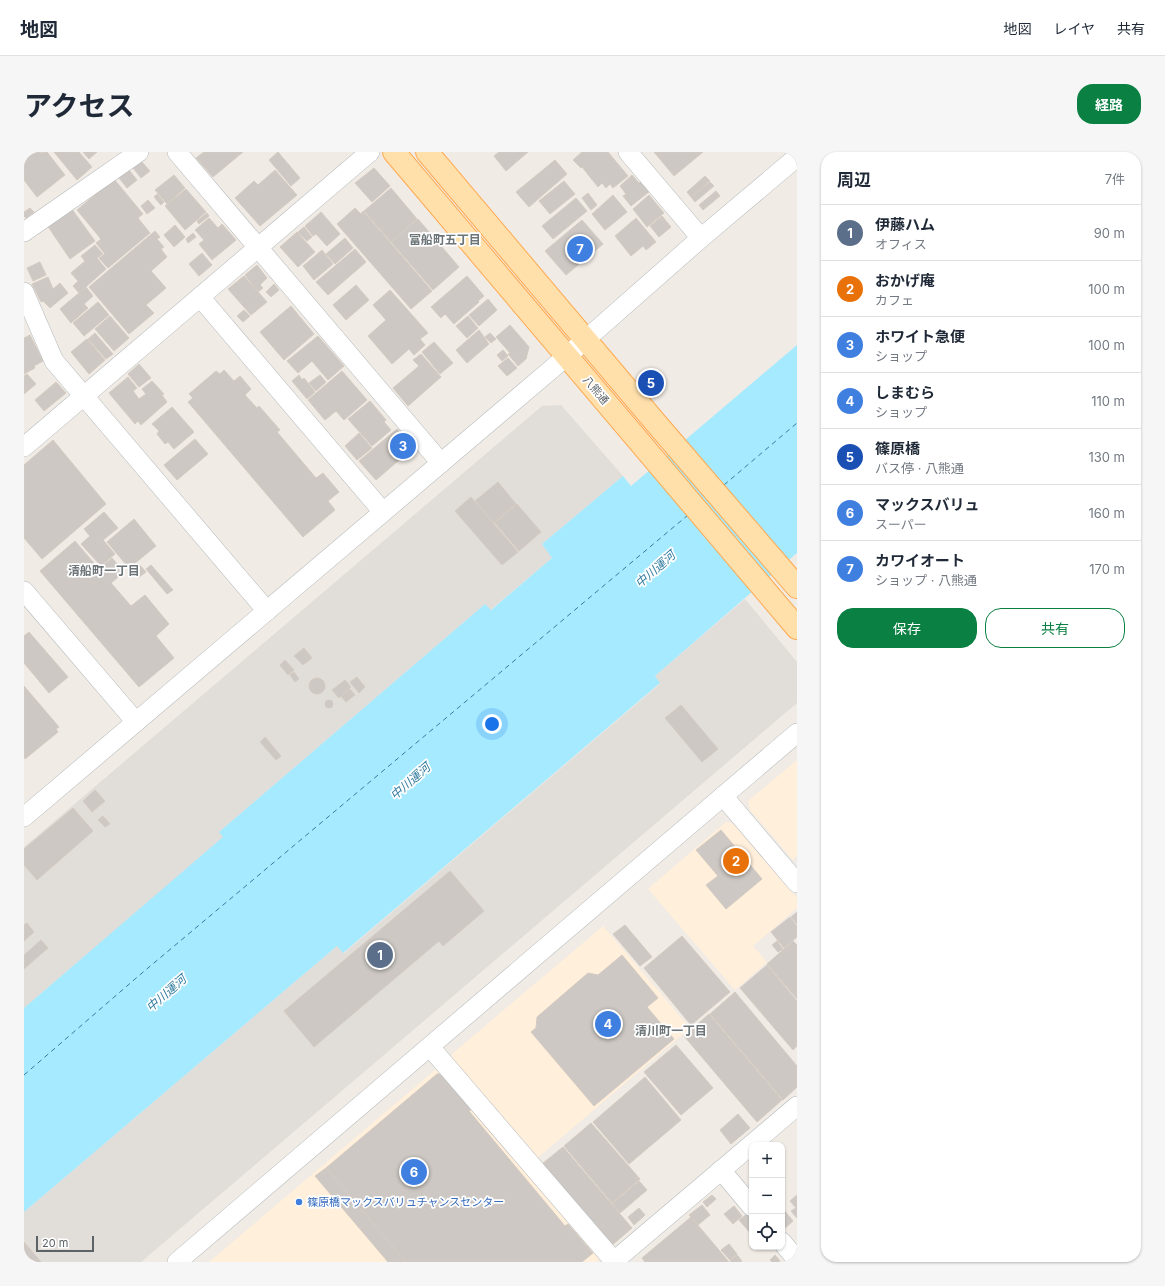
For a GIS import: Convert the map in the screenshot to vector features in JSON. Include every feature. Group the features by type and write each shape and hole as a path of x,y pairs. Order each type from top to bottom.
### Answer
{"main road":[{"name":"八熊通","path":"394,152 797,628"},
{"path":"427,152 585,340 795,585"}],"street":[{"path":"24,232 139,152"},
{"path":"177,152 441,463"},
{"path":"24,447 370,152"},
{"path":"628,152 701,238"},
{"path":"24,817 567,356 701,238 797,157"},
{"path":"24,292 30,325 54,361 267,611"},
{"path":"200,297 383,512"},
{"path":"24,590 136,722"},
{"path":"177,1262 797,733"},
{"path":"723,796 797,883"},
{"path":"430,1046 617,1261 797,1106"},
{"path":"721,1170 749,1203"},
{"path":"785,1246 797,1260"}],"shaded area":[{"path":"561,405 623,476 542,544 552,558 490,610 485,604 219,832 224,837 24,1008 24,847 542,406"},
{"path":"745,599 797,662 797,703 141,1262 24,1262 24,1212 337,946 344,953 660,684 655,676"},
{"path":"797,760 797,856 793,860 750,810 748,801"},
{"path":"726,822 735,824 797,898 797,908 753,946 767,962 735,990 648,889"},
{"path":"603,926 690,1028 535,1160 452,1063 452,1054"},
{"path":"435,1070 441,1070 599,1256 599,1260 596,1262 209,1262"}],"water":[{"name":"中川運河","path":"797,345 797,553 655,676 660,683 343,953 337,946 24,1212 24,1008 223,837 219,832 485,604 491,610 552,558 542,544 623,476 631,486"}],"building":[{"path":"24,152 47,152 65,175 37,197 24,180"},
{"path":"54,152 79,152 92,167 77,180"},
{"path":"83,152 97,152 89,159"},
{"path":"204,152 243,152 213,177 196,158"},
{"path":"278,152 300,178 291,186 269,160"},
{"path":"499,152 528,152 506,171 494,156"},
{"path":"582,152 608,152 628,176 613,188 610,184 606,188 602,183 598,187 582,167 581,168 573,160"},
{"path":"654,152 703,152 674,176"},
{"path":"555,160 567,174 529,207 516,192"},
{"path":"141,161 150,171 141,178 133,168"},
{"path":"374,168 390,186 372,202 355,183"},
{"path":"129,170 137,180 127,188 119,178"},
{"path":"275,170 297,195 260,226 235,198 254,181 258,185"},
{"path":"174,175 185,188 167,204 155,190"},
{"path":"632,175 639,183 641,181 650,191 631,206 623,196 626,194 620,186"},
{"path":"705,176 710,181 691,197 687,192"},
{"path":"114,179 143,214 138,218 150,233 108,268 99,258 105,254 96,243 101,239 77,210"},
{"path":"564,181 575,194 550,214 539,201"},
{"path":"710,182 714,186 695,202 691,197"},
{"path":"391,188 417,219 391,242 364,211"},
{"path":"186,189 206,212 185,230 165,206"},
{"path":"716,191 720,196 703,210 699,205"},
{"path":"588,193 597,205 591,210 582,198"},
{"path":"157,194 164,202 161,205 154,197"},
{"path":"613,195 627,212 605,230 592,214"},
{"path":"649,195 664,213 647,227 633,209"},
{"path":"576,198 587,211 553,239 542,226"},
{"path":"148,200 155,208 147,214 141,206"},
{"path":"30,208 34,212 26,218 24,216 24,212"},
{"path":"71,208 95,241 70,259 47,225"},
{"path":"355,208 361,214 363,211 432,291 411,309 337,224"},
{"path":"321,212 340,234 327,246 316,234 313,236 305,226"},
{"path":"207,213 209,216 199,224 197,221"},
{"path":"662,216 671,227 659,237 650,226"},
{"path":"209,218 218,228 222,224 236,240 212,260 199,244 204,240 195,230"},
{"path":"636,218 656,242 646,250 643,246 631,256 615,236"},
{"path":"418,219 459,267 433,290 391,242"},
{"path":"582,220 603,244 566,275 545,251"},
{"path":"175,225 185,237 174,247 164,235"},
{"path":"304,227 312,237 307,241 298,232"},
{"path":"155,231 160,237 157,239 164,247 161,249 167,257 151,271 166,288 146,305 154,313 129,334 89,287"},
{"path":"297,232 315,252 298,267 280,247"},
{"path":"193,233 196,237 188,243 186,239"},
{"path":"345,238 353,248 335,264 326,254"},
{"path":"95,245 103,254 97,258 106,269 79,293 73,286 78,281 71,273 85,261 81,256"},
{"path":"355,249 366,262 328,295 316,282"},
{"path":"322,250 333,264 314,280 303,266"},
{"path":"202,253 212,265 199,276 189,264"},
{"path":"40,262 46,275 33,281 27,268"},
{"path":"257,265 267,278 260,285 263,288 258,292 245,275"},
{"path":"244,276 267,302 251,315 228,289"},
{"path":"467,276 484,296 454,324 445,314 441,318 431,307"},
{"path":"48,277 53,289 60,283 68,293 50,308 43,301 41,302 32,284"},
{"path":"274,284 279,290 271,297 266,292"},
{"path":"356,285 369,300 346,320 333,305"},
{"path":"86,287 93,296 84,304 88,308 71,323 60,309"},
{"path":"390,290 428,333 420,339 425,345 414,355 409,349 392,364 368,336 386,320 373,305"},
{"path":"488,299 497,310 479,326 469,315"},
{"path":"98,302 109,315 84,336 73,323"},
{"path":"291,306 314,334 284,360 260,332"},
{"path":"244,310 250,316 243,322 237,316"},
{"path":"110,316 129,338 114,351 95,329"},
{"path":"468,316 478,328 467,338 456,326"},
{"path":"510,325 529,347 526,359 518,366 508,354 510,353 496,337"},
{"path":"479,330 489,344 467,363 456,350"},
{"path":"95,333 113,354 106,359 88,339"},
{"path":"490,333 496,339 491,343 485,337"},
{"path":"30,335 43,361 34,366 35,368 24,374 24,338"},
{"path":"318,336 344,366 328,380 312,361 298,373 287,361"},
{"path":"87,339 105,360 89,374 71,352"},
{"path":"434,342 453,363 440,374 422,352"},
{"path":"503,350 508,356 502,361 497,355"},
{"path":"421,354 441,377 408,406 393,388 419,366 413,360"},
{"path":"508,358 517,368 507,376 498,366"},
{"path":"139,364 151,378 139,387 128,374"},
{"path":"224,370 234,381 240,376 251,389 245,395 257,408 259,406 280,430 277,432 316,478 323,473 339,492 328,501 335,510 303,537 188,402 193,398 189,394 216,371 220,374"},
{"path":"342,371 367,400 344,420 336,411 325,420 308,400"},
{"path":"27,374 36,384 24,394 24,376"},
{"path":"299,375 302,380 304,378 315,392 307,399 292,381"},
{"path":"320,375 326,382 316,391 309,383"},
{"path":"128,377 137,388 133,391 139,399 146,394 142,389 152,381 164,394 162,395 167,402 141,425 138,421 135,424 109,393"},
{"path":"56,382 66,393 44,411 35,400"},
{"path":"370,401 386,420 384,422 391,430 372,446 348,419"},
{"path":"172,407 194,432 174,449 168,442 165,444 157,434 159,431 152,424"},
{"path":"397,429 413,448 376,480 359,461"},
{"path":"359,433 372,448 357,460 345,446"},
{"path":"195,439 208,454 177,480 164,465"},
{"path":"53,440 106,504 42,559 24,538 24,465"},
{"path":"498,482 516,504 494,523 475,501"},
{"path":"471,497 518,552 502,565 455,511"},
{"path":"517,504 541,532 519,551 495,523"},
{"path":"104,512 118,528 103,540 115,554 101,566 81,544 90,536 84,529"},
{"path":"134,519 156,546 129,568 107,542"},
{"path":"75,541 99,569 112,558 124,572 111,583 131,606 145,595 169,624 156,636 174,658 139,687 40,571"},
{"path":"138,563 146,572 138,578 130,569"},
{"path":"151,565 173,590 167,594 146,569"},
{"path":"29,632 68,677 49,693 24,663 24,636"},
{"path":"304,648 312,658 303,665 294,656"},
{"path":"285,660 294,670 288,675 280,665"},
{"path":"294,672 299,679 295,682 290,675"},
{"path":"357,677 365,687 359,693 350,682"},
{"path":"314,678 320,678 325,683 323,692 320,694 314,694 309,689 309,683"},
{"path":"345,680 351,687 339,698 332,690"},
{"path":"24,686 59,727 56,729 58,732 25,759 24,757"},
{"path":"350,689 355,695 346,702 341,696"},
{"path":"327,700 331,700 333,704 331,708 327,708 325,706 325,702"},
{"path":"681,705 718,749 702,762 665,718"},
{"path":"265,737 281,756 276,760 260,742"},
{"path":"95,790 105,801 92,812 83,801"},
{"path":"73,808 93,831 37,880 24,865 24,849"},
{"path":"103,816 110,824 105,827 98,820"},
{"path":"721,830 762,879 726,909 706,885 718,876 696,850"},
{"path":"450,871 484,911 443,946 439,941 314,1047 284,1011"},
{"path":"797,912 797,924 791,917"},
{"path":"790,917 797,926 797,937 784,948 771,932"},
{"path":"27,923 34,932 24,941 24,925"},
{"path":"625,925 652,957 640,966 613,934"},
{"path":"682,936 730,992 691,1025 644,968"},
{"path":"41,940 48,948 24,969 24,955"},
{"path":"777,941 783,949 778,952 772,945"},
{"path":"793,941 797,945 797,999 767,964"},
{"path":"622,955 658,998 647,1007 674,1039 594,1106 531,1032 536,1028 537,1017 588,973 598,975"},
{"path":"767,965 797,1001 797,1046 793,1050 740,988"},
{"path":"735,992 797,1066 797,1087 783,1100 710,1014"},
{"path":"709,1014 782,1100 757,1122 684,1036"},
{"path":"676,1045 713,1088 681,1115 644,1072"},
{"path":"437,1074 442,1074 472,1109 469,1111 565,1226 568,1224 593,1253 582,1262 406,1262 326,1168"},
{"path":"645,1077 681,1120 629,1164 593,1122"},
{"path":"738,1114 750,1128 731,1144 720,1130"},
{"path":"591,1123 640,1179 612,1203 564,1146"},
{"path":"563,1147 632,1228 611,1246 542,1164"},
{"path":"326,1168 406,1262 388,1262 315,1176"},
{"path":"639,1181 647,1190 620,1213 612,1204"},
{"path":"712,1195 716,1199 707,1207 703,1202"},
{"path":"797,1195 797,1218 791,1211 796,1208 790,1201"},
{"path":"702,1205 710,1215 698,1225 689,1215"},
{"path":"734,1206 742,1216 733,1224 724,1214"},
{"path":"639,1208 645,1215 634,1225 628,1217"},
{"path":"785,1211 793,1221 785,1228"},
{"path":"747,1214 749,1216 749,1232 739,1220"},
{"path":"691,1217 729,1262 645,1262 642,1258"},
{"path":"24,1242 41,1262 24,1262"},
{"path":"729,1244 737,1254 730,1260 721,1250"},
{"path":"737,1255 742,1261 730,1261"},
{"path":"775,1255 780,1261 772,1262 770,1260"}],"ferry route":[{"path":"724,485 797,423"},
{"path":"24,1075 142,973 688,515"}],"place":[{"name":"カワイオート","path":"580,249"},
{"name":"篠原橋","path":"651,383"},
{"name":"ホワイト急便","path":"403,446"},
{"name":"おかげ庵","path":"736,861"},
{"name":"伊藤ハム","path":"380,955"},
{"name":"しまむら","path":"608,1024"},
{"name":"マックスバリュ","path":"414,1172"},
{"name":"篠原橋マックスバリュチャンスセンター","path":"299,1202"}],"district":[{"name":"富船町五丁目","path":"445,239"},
{"name":"清船町一丁目","path":"104,570"},
{"name":"清川町一丁目","path":"671,1030"}]}
